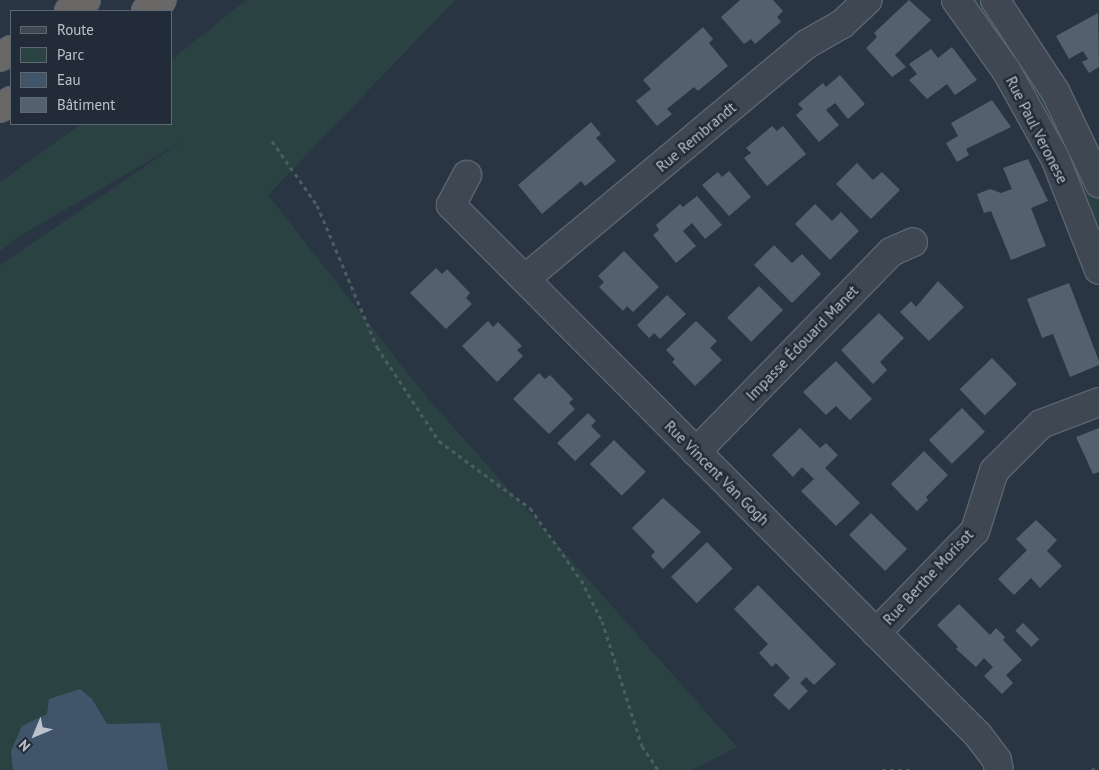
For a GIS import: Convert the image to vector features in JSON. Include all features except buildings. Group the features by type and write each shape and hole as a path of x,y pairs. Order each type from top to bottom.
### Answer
{"highway":[{"path":"71,10 86,0"},
{"path":"147,10 162,0"}],"street":[{"name":"Rue Rembrandt","path":"526,278 808,44 842,24 868,0"},
{"name":"Rue Paul Veronese","path":"956,0 1006,70 1054,158 1099,270"},
{"name":"Rue Paul Veronese","path":"995,0 1056,93 1099,183"},
{"name":"Rue Vincent Van Gogh","path":"467,175 451,205 526,278 978,735 997,760 999,770"},
{"name":"Impasse Édouard Manet","path":"696,452 891,252 913,242"},
{"name":"Rue Berthe Morisot","path":"876,633 974,531 994,471 1041,424 1099,402"}],"path":[{"path":"272,141 317,205 377,347 439,440 530,508 581,580 602,621 642,746 658,770"},
{"path":"1090,770 1099,768"},
{"path":"882,770 910,770"}],"green space":[{"path":"246,0 455,0 268,195 424,394 737,747 692,770 0,770 0,265 181,142 18,237 0,251 0,182 80,125 172,125 172,59"},
{"path":"964,0 986,0 1074,140 1099,201 1099,247"}],"water":[{"path":"80,689 92,699 107,724 160,723 168,770 13,770 11,751 22,726 47,714 49,699"}]}
